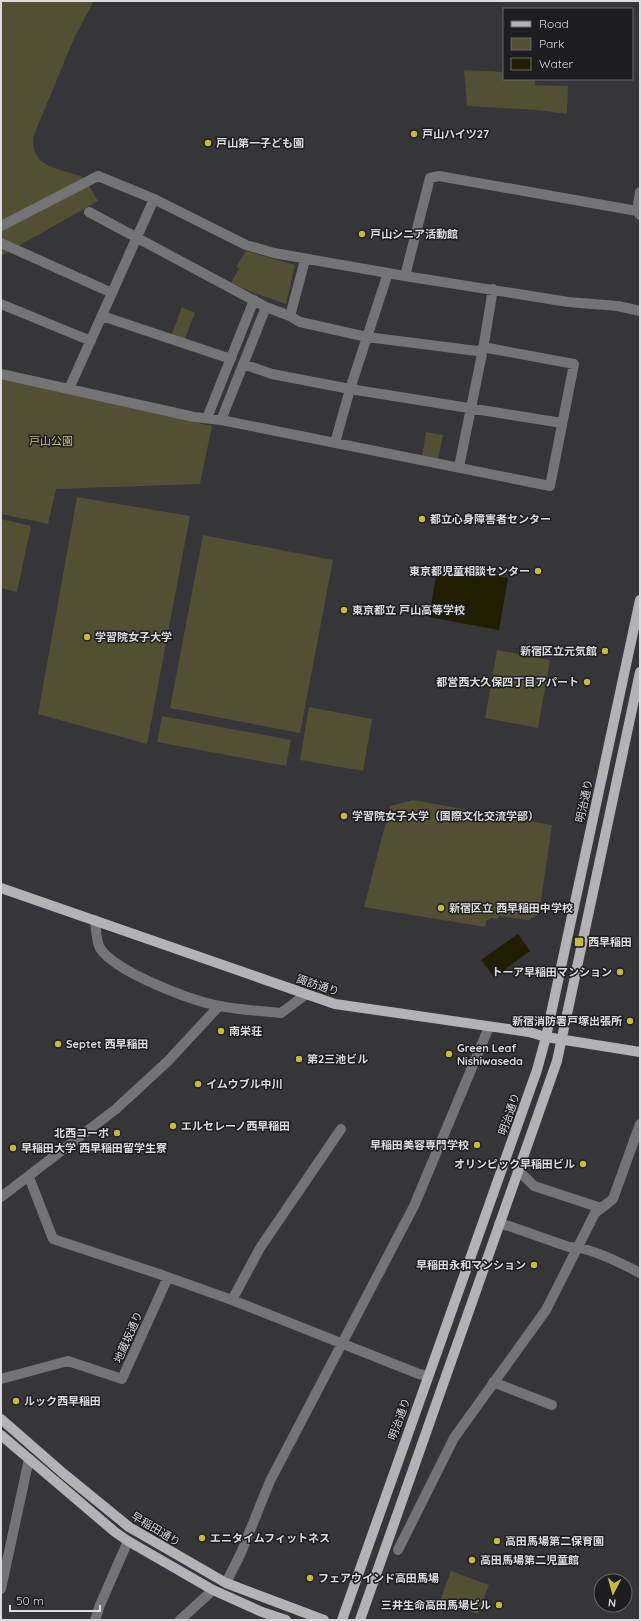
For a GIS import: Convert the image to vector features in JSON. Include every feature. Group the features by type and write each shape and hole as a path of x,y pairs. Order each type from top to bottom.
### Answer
{"main road":[{"name":"明治通り","path":"342,1620 537,1070 546,1037 640,600"},
{"path":"360,1620 553,1074 562,1040 640,672"},
{"name":"諏訪通り","path":"1,888 305,995 353,1008 529,1032 562,1040 640,1052"},
{"name":"早稲田通り","path":"1,1418 118,1519 226,1583 324,1620"},
{"path":"1,1435 115,1532 128,1541 213,1590 262,1612 286,1620"}],"street":[{"path":"1,226 98,176 154,199 246,245 305,260 568,302 618,306 640,311"},
{"path":"405,276 430,178 439,176 638,213 640,192"},
{"path":"69,389 154,199"},
{"path":"1,374 194,417 222,420 550,486 574,364 488,348 477,351 367,336 300,322 290,316 266,307 89,212"},
{"path":"1,243 112,293"},
{"path":"290,316 305,260"},
{"path":"335,443 350,389 388,273"},
{"path":"459,468 483,349 493,289"},
{"path":"207,418 254,300"},
{"path":"1,304 91,341"},
{"path":"222,420 266,307"},
{"path":"102,316 231,359"},
{"path":"243,364 272,374 350,389 562,423"},
{"path":"95,920 100,947 114,962 159,987 219,1006 281,1013 305,995"},
{"path":"1,1197 116,1109 168,1061 219,1006"},
{"path":"226,1583 241,1553 270,1481 414,1206 489,1027"},
{"path":"398,1550 454,1438 546,1310 595,1212 613,1199 640,1124"},
{"path":"232,1300 260,1248 340,1129"},
{"path":"519,1171 534,1186 601,1208"},
{"path":"29,1177 53,1239 232,1300 341,1344 419,1374 428,1376"},
{"path":"499,1224 509,1226 569,1247 578,1246 640,1273"},
{"name":"地蔵坂通り","path":"1,1379 68,1361 122,1379 168,1277"},
{"path":"493,1382 552,1405"},
{"path":"1,1589 30,1459"},
{"path":"95,1620 100,1604 128,1541"},
{"path":"180,1620 213,1590"}],"green space":[{"path":"1,1 94,1 75,36 34,135 33,144 35,152 42,162 80,176 88,184 98,201 1,256"},
{"path":"464,70 503,72 503,80 535,80 535,85 568,86 567,114 537,110 467,106"},
{"path":"246,251 295,265 286,304 231,283 239,268 236,267"},
{"path":"182,307 195,313 184,341 171,336"},
{"name":"戸山公園","path":"1,379 212,426 200,484 56,489 48,524 1,514"},
{"path":"426,432 443,435 438,460 422,457"},
{"path":"77,497 190,516 147,744 38,714"},
{"path":"1,519 31,526 17,592 1,588"},
{"path":"203,535 333,560 300,733 170,708"},
{"path":"497,650 550,660 538,728 485,718"},
{"path":"309,707 372,719 363,771 300,760"},
{"path":"162,716 291,740 286,766 157,742"},
{"path":"413,800 552,825 539,914 529,920 499,916 498,919 491,918 486,921 485,927 364,907 390,806"},
{"path":"451,1571 489,1585 478,1614 440,1601"}],"water":[{"path":"438,565 508,578 499,630 429,617"},
{"path":"518,934 530,951 494,977 481,960"}],"place":[{"name":"戸山ハイツ27","path":"414,134"},
{"name":"戸山第一子ども園","path":"208,143"},
{"name":"戸山シニア活動館","path":"362,234"},
{"name":"都立心身障害者センター","path":"422,519"},
{"name":"東京都児童相談センター","path":"538,571"},
{"name":"東京都立 戸山高等学校","path":"344,610"},
{"name":"学習院女子大学","path":"87,637"},
{"name":"新宿区立元気館","path":"605,651"},
{"name":"都営西大久保四丁目アパート","path":"587,682"},
{"name":"学習院女子大学（国際文化交流学部）","path":"344,816"},
{"name":"新宿区立 西早稲田中学校","path":"441,908"},
{"name":"西早稲田","path":"579,942"},
{"name":"トーア早稲田マンション","path":"620,972"},
{"name":"新宿消防署戸塚出張所","path":"630,1021"},
{"name":"南栄荘","path":"221,1031"},
{"name":"Septet 西早稲田","path":"58,1044"},
{"name":"Green Leaf Nishiwaseda","path":"449,1054"},
{"name":"第2三池ビル","path":"299,1059"},
{"name":"イムウブル中川","path":"198,1084"},
{"name":"エルセレーノ西早稲田","path":"173,1126"},
{"name":"北西コーポ","path":"117,1133"},
{"name":"早稲田美容専門学校","path":"477,1145"},
{"name":"早稲田大学 西早稲田留学生寮","path":"13,1148"},
{"name":"オリンピック早稲田ビル","path":"583,1164"},
{"name":"早稲田永和マンション","path":"534,1265"},
{"name":"ルック西早稲田","path":"16,1401"},
{"name":"エニタイムフィットネス","path":"202,1538"},
{"name":"高田馬場第二保育園","path":"497,1541"},
{"name":"高田馬場第二児童館","path":"472,1560"},
{"name":"フェアウインド高田馬場","path":"310,1578"},
{"name":"三井生命高田馬場ビル","path":"499,1605"}]}
